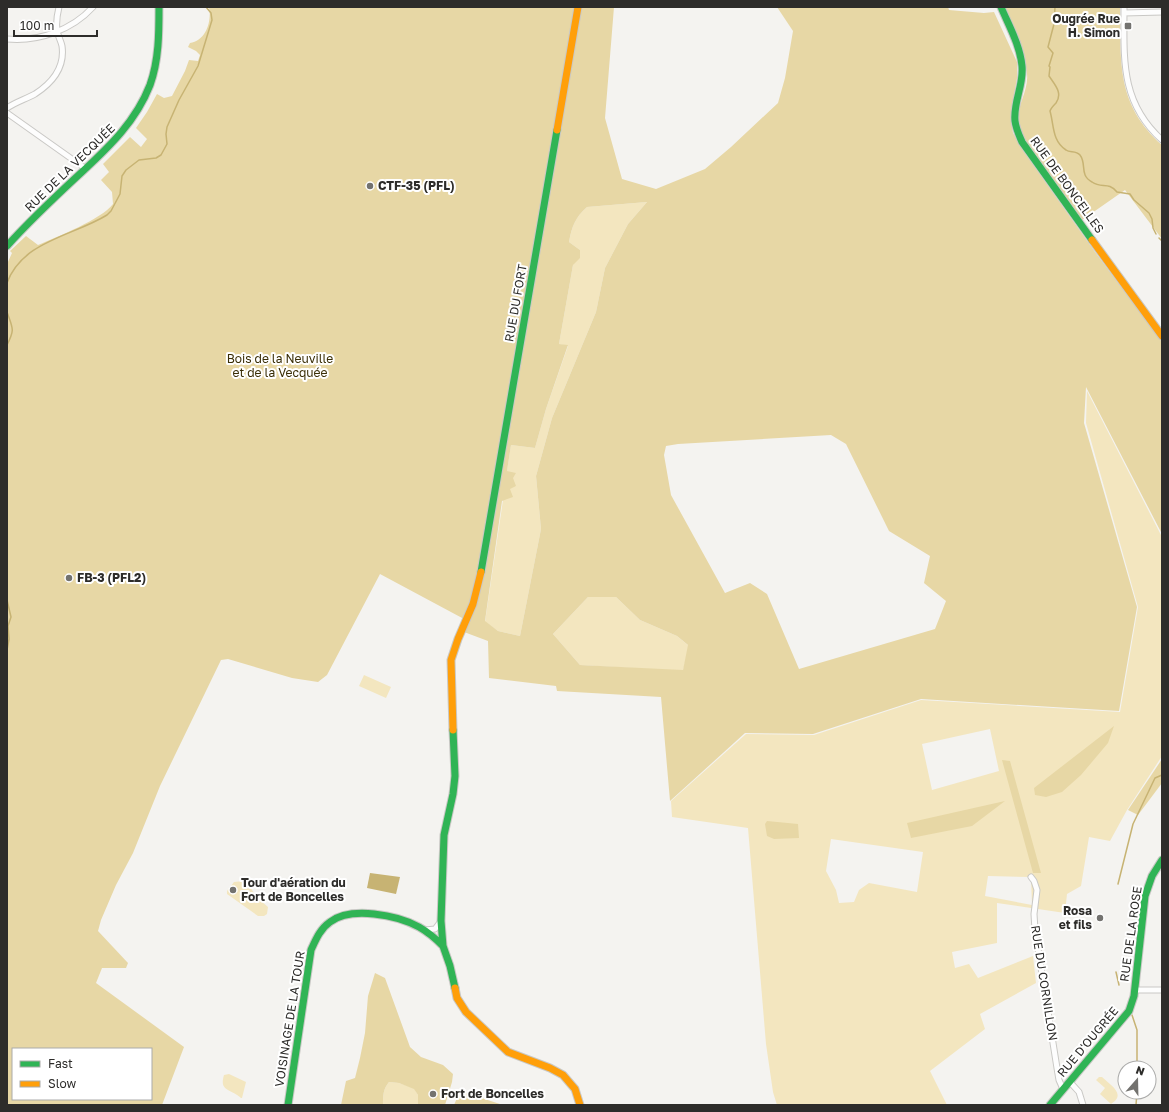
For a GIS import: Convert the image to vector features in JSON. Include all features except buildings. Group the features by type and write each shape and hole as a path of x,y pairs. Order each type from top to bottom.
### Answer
{"street":[{"path":"7,108 34,94 52,80 57,73 61,65 62,57 56,17 59,7"},
{"path":"7,39 34,38 68,27 80,19 93,7"},
{"name":"RUE DE LA VECQUÉE","path":"7,246 121,135 142,104 156,64 159,45 159,7"},
{"name":"RUE DU FORT","path":"443,946 441,921 444,835 453,794 455,776 451,660 473,603 483,561 578,7"},
{"name":"RUE DE BONCELLES","path":"1001,7 1022,65 1022,74 1014,115 1017,133 1162,336"},
{"path":"1162,12 1124,10 1125,63 1129,90 1138,112 1149,127 1162,140"},
{"path":"7,113 86,169"},
{"name":"RUE DE LA ROSE","path":"1135,990 1145,896 1152,876 1162,860"},
{"name":"RUE DU CORNILLON","path":"1031,877 1037,890 1034,914 1035,930 1059,1080 1063,1088"},
{"name":"VOISINAGE DE LA TOUR","path":"288,1105 311,950 321,930 337,918 357,913 400,919 425,930 443,946"},
{"path":"425,930 435,929 441,921"},
{"path":"443,946 450,966 457,998 466,1012 508,1052 550,1068 563,1075 575,1089 580,1105"},
{"path":"1135,990 1162,990"},
{"name":"RUE D'OUGRÉE","path":"1050,1105 1129,1011 1135,990"},
{"path":"1069,1081 1079,1092 1083,1105"}],"shaded area":[{"path":"647,202 628,224 605,268 596,312 552,418 536,476 541,529 520,636 498,631 485,622 503,500 510,489 507,471 511,445 535,448 546,409 568,346 559,344 573,265 580,250 569,242 571,231 577,219 587,207"},
{"path":"1087,391 1162,537 1162,756 1127,810 1110,841 1089,837 1081,886 1067,894 1065,913 997,903 997,943 952,952 955,968 969,964 978,978 1033,956 1036,983 980,1014 985,1029 930,1071 947,1105 777,1105 773,1092 766,1044 748,828 672,817 671,801 746,734 814,735 921,700 1120,712 1138,607 1086,423","holes":["990,729 999,771 932,790 922,744","831,839 923,852 917,892 869,883 859,890 854,902 839,903 836,890 826,871","988,876 1031,877 1032,905 985,896"]},
{"path":"588,597 616,597 640,620 677,636 689,646 683,671 580,665 553,634"},
{"path":"364,675 391,687 386,698 359,686"},
{"path":"370,873 400,877 396,894 367,888"},
{"path":"239,881 246,883 259,899 268,907 267,914 264,916 258,916 227,894 227,891 234,882"},
{"path":"229,1074 246,1082 242,1098 224,1087 224,1075"},
{"path":"1099,1077 1102,1077 1116,1090 1116,1100 1111,1104 1100,1094 1105,1088 1096,1080"},
{"path":"389,1082 399,1083 414,1088 418,1095 418,1105 383,1105 384,1090"}],"green space":[{"name":"Bois de la Neuville et de la Vecquée","path":"209,7 575,7 475,589 464,619 380,574 327,675 318,682 292,678 228,659 221,660 160,786 133,853 116,885 101,920 98,931 128,963 126,968 102,968 96,983 184,1047 162,1105 7,1105 7,264 12,253 10,251 26,236 38,245 99,216 113,204 112,192 101,180 109,172 103,164 130,137 141,147 147,139 136,128 157,94 164,98 172,96 189,60 198,61 200,55 188,47 190,43 196,41 204,34 207,30 210,18"},
{"path":"581,7 614,7 605,118 622,179 656,189 705,169 778,103 785,78 793,31 777,7 948,7 949,10 984,13 994,12 1017,62 1017,78 1011,113 1013,133 1022,149 1095,252 1162,342 1162,534 1086,387 1084,423 1137,607 1119,711 921,699 813,734 745,733 670,801 661,697 557,691 556,686 489,678 488,641 464,632 476,603 527,324","holes":["647,202 628,224 605,268 596,312 552,418 536,476 541,529 520,636 498,631 485,621 502,501 513,497 510,489 516,486 513,478 516,473 507,471 511,445 535,448 546,409 568,345 559,344 573,265 580,258 580,250 569,242 571,231 577,219 587,207","831,435 846,444 889,531 930,556 924,583 946,601 935,629 799,669 767,594 750,583 725,593 671,495 664,455 666,446","588,597 616,597 640,620 677,636 688,645 683,670 580,665 553,634"]},
{"path":"1004,7 1120,7 1124,82 1136,114 1147,130 1162,145 1162,239 1125,190 1082,220 1025,142 1018,128 1018,113 1026,87 1026,66 1018,40"},
{"path":"1114,726 1108,743 1081,775 1062,792 1046,797 1035,795 1034,788"},
{"path":"1162,759 1162,783 1138,815 1128,810"},
{"path":"1002,760 1010,761 1041,873 1033,873"},
{"path":"1005,801 972,826 911,838 907,823"},
{"path":"767,821 798,824 799,838 774,839 767,836 765,824"},
{"path":"375,973 385,978 410,1047 421,1057 443,1065 453,1074 445,1105 418,1105 418,1095 414,1089 399,1083 389,1082 384,1090 383,1105 341,1105 346,1081 355,1078 365,1033 368,996"},
{"path":"460,1091 503,1105 454,1105"}],"waterway":[{"path":"7,283 14,269 24,258 36,249 107,215 111,211 120,194 122,176 126,170 139,160 156,158 161,155 167,144 167,127 179,100 198,66 212,20 211,13 206,7"},
{"path":"1055,7 1054,24 1048,47 1053,53 1049,66 1049,76 1056,86 1059,96 1050,111 1054,132 1058,142 1066,150 1080,155 1083,162 1084,173 1088,179 1096,184 1111,187 1117,192 1130,194 1134,200 1149,213 1156,234"},
{"path":"1159,238 1162,241"},
{"path":"7,312 12,329 7,345"},
{"path":"7,600 11,617 8,626 9,639 7,650"},
{"path":"1118,884 1133,824 1155,778 1162,775"},
{"path":"1116,972 1119,985"},
{"path":"1132,1015 1137,1030 1137,1060"},
{"path":"1136,1100 1136,1105"}],"traffic: fast":[{"path":"7,246 54,198 93,162 121,132 137,110 144,98 153,76 159,37 159,7"},
{"path":"1001,7 1017,43 1021,58 1022,73 1015,114 1015,124 1022,142 1092,240"},
{"path":"481,572 557,130"},
{"path":"453,730 455,776 453,794 444,835 441,921 443,946 450,966 455,988"},
{"path":"1050,1105 1129,1011 1134,996 1145,896 1152,876 1162,860"},
{"path":"288,1105 311,950 319,934 324,928 330,922 339,917 350,914 374,914 399,919 419,927 435,938 443,946"}],"traffic: slow":[{"path":"557,130 578,7"},
{"path":"1092,240 1162,336"},
{"path":"453,730 451,660 473,604 481,572"},
{"path":"455,988 457,998 466,1012 508,1052 550,1068 563,1075 575,1089 580,1105"}],"place":[{"name":"Ougrée Rue H. Simon","path":"1128,26"},
{"name":"CTF-35 (PFL)","path":"370,186"},
{"name":"FB-3 (PFL2)","path":"69,578"},
{"name":"Tour d'aération du Fort de Boncelles","path":"233,890"},
{"name":"Rosa et fils","path":"1100,918"},
{"name":"Fort de Boncelles","path":"433,1094"}]}
